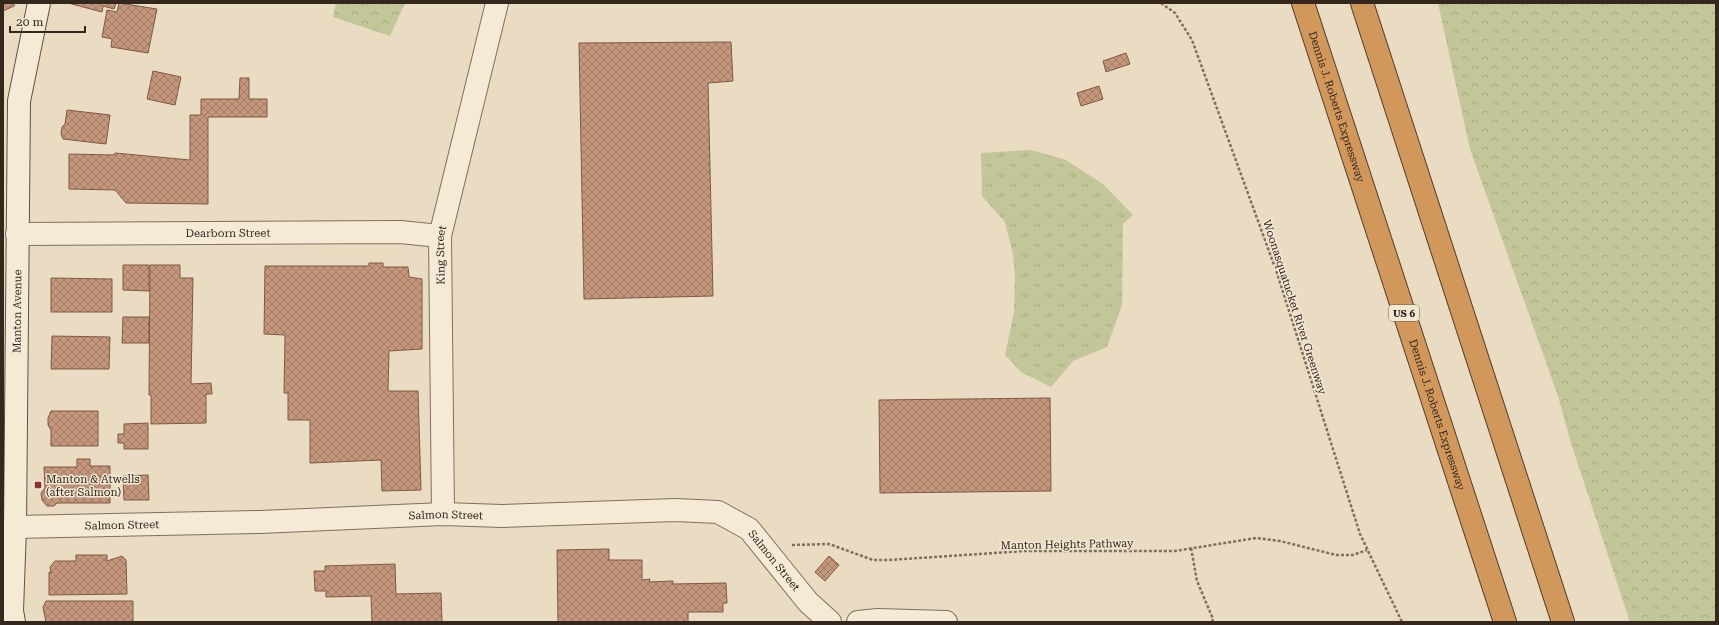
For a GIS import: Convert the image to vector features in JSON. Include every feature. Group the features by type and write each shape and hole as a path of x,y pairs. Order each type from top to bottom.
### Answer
{"highway":[{"name":"Dennis J. Roberts Expressway","path":"1303,3 1505,622"},
{"path":"1362,3 1564,622"}],"street":[{"name":"Manton Avenue","path":"10,615 15,527 19,101 39,3"},
{"name":"King Street","path":"443,514 440,236 496,3"},
{"name":"Dearborn Street","path":"17,234 400,232 440,236"},
{"name":"Salmon Street","path":"15,527 260,522 443,514 502,516 676,510 718,512 749,529 808,602 830,622"},
{"path":"858,622 878,620 946,622"}],"path":[{"name":"Woonasquatucket River Greenway","path":"1161,3 1174,13 1192,40 1277,273 1360,534 1402,622"},
{"name":"Manton Heights Pathway","path":"790,546 829,544 873,560 1024,551 1175,551 1256,538 1280,541 1336,555 1352,555 1367,550"},
{"path":"1191,548 1197,582 1213,619 1212,622"}],"green space":[{"path":"336,3 405,3 390,36 333,17"},
{"path":"1438,3 1716,3 1716,622 1630,622 1571,443 1558,396 1470,149"},
{"path":"1031,150 1066,160 1103,184 1133,215 1123,224 1122,305 1107,347 1073,361 1051,387 1021,372 1005,355 1014,312 1015,276 1013,254 1005,222 982,196 981,153"}],"building":[{"path":"3,3 14,3 14,6 3,11"},
{"path":"68,3 116,3 114,9 103,6 102,12"},
{"path":"119,3 157,9 148,53 111,47 112,39 102,37 107,10 117,12"},
{"path":"731,42 733,81 708,83 713,296 584,299 579,43"},
{"path":"1126,53 1130,64 1106,72 1103,61"},
{"path":"153,71 181,77 175,105 147,99"},
{"path":"240,78 249,78 249,99 267,99 267,117 208,117 208,204 126,203 115,190 69,189 69,154 114,155 115,153 190,160 190,115 201,115 201,99 239,99"},
{"path":"1099,86 1103,99 1081,106 1077,93"},
{"path":"67,110 110,115 106,144 63,139 61,134 62,127 65,124"},
{"path":"369,263 383,263 383,267 408,267 409,277 422,279 422,349 389,351 388,391 418,391 421,490 382,491 381,460 310,463 310,420 288,420 288,393 284,393 285,335 264,334 265,266 369,266"},
{"path":"123,265 149,265 149,291 123,290"},
{"path":"150,265 180,265 180,278 193,278 191,384 211,383 212,394 206,394 206,423 151,424 151,395 149,395"},
{"path":"51,278 112,279 112,312 51,312"},
{"path":"123,317 149,317 149,343 122,343"},
{"path":"52,336 110,337 109,369 51,369"},
{"path":"1050,398 1051,491 880,493 879,400"},
{"path":"51,411 98,411 98,446 51,446 51,430 48,425 48,418"},
{"path":"148,423 148,449 124,449 124,443 118,443 118,434 124,434 124,424"},
{"path":"77,459 90,459 90,466 110,466 110,503 57,503 54,506 47,506 42,500 41,493 45,488 44,467 77,467"},
{"path":"148,475 149,500 124,500 123,476"},
{"path":"609,549 609,560 642,560 642,580 650,579 649,582 673,581 673,584 726,583 727,603 723,603 723,612 688,612 688,622 558,622 557,550"},
{"path":"76,555 107,555 107,561 122,556 126,560 127,594 49,595 49,572 51,573 50,567 55,561 76,561"},
{"path":"829,556 839,565 825,581 815,572"},
{"path":"395,564 396,594 441,593 442,622 372,622 371,596 326,597 326,591 315,591 314,571 325,571 325,566"},
{"path":"46,601 133,601 133,622 46,622 43,607"}],"place":[{"name":"Manton & Atwells (after Salmon)","path":"38,485"}]}
